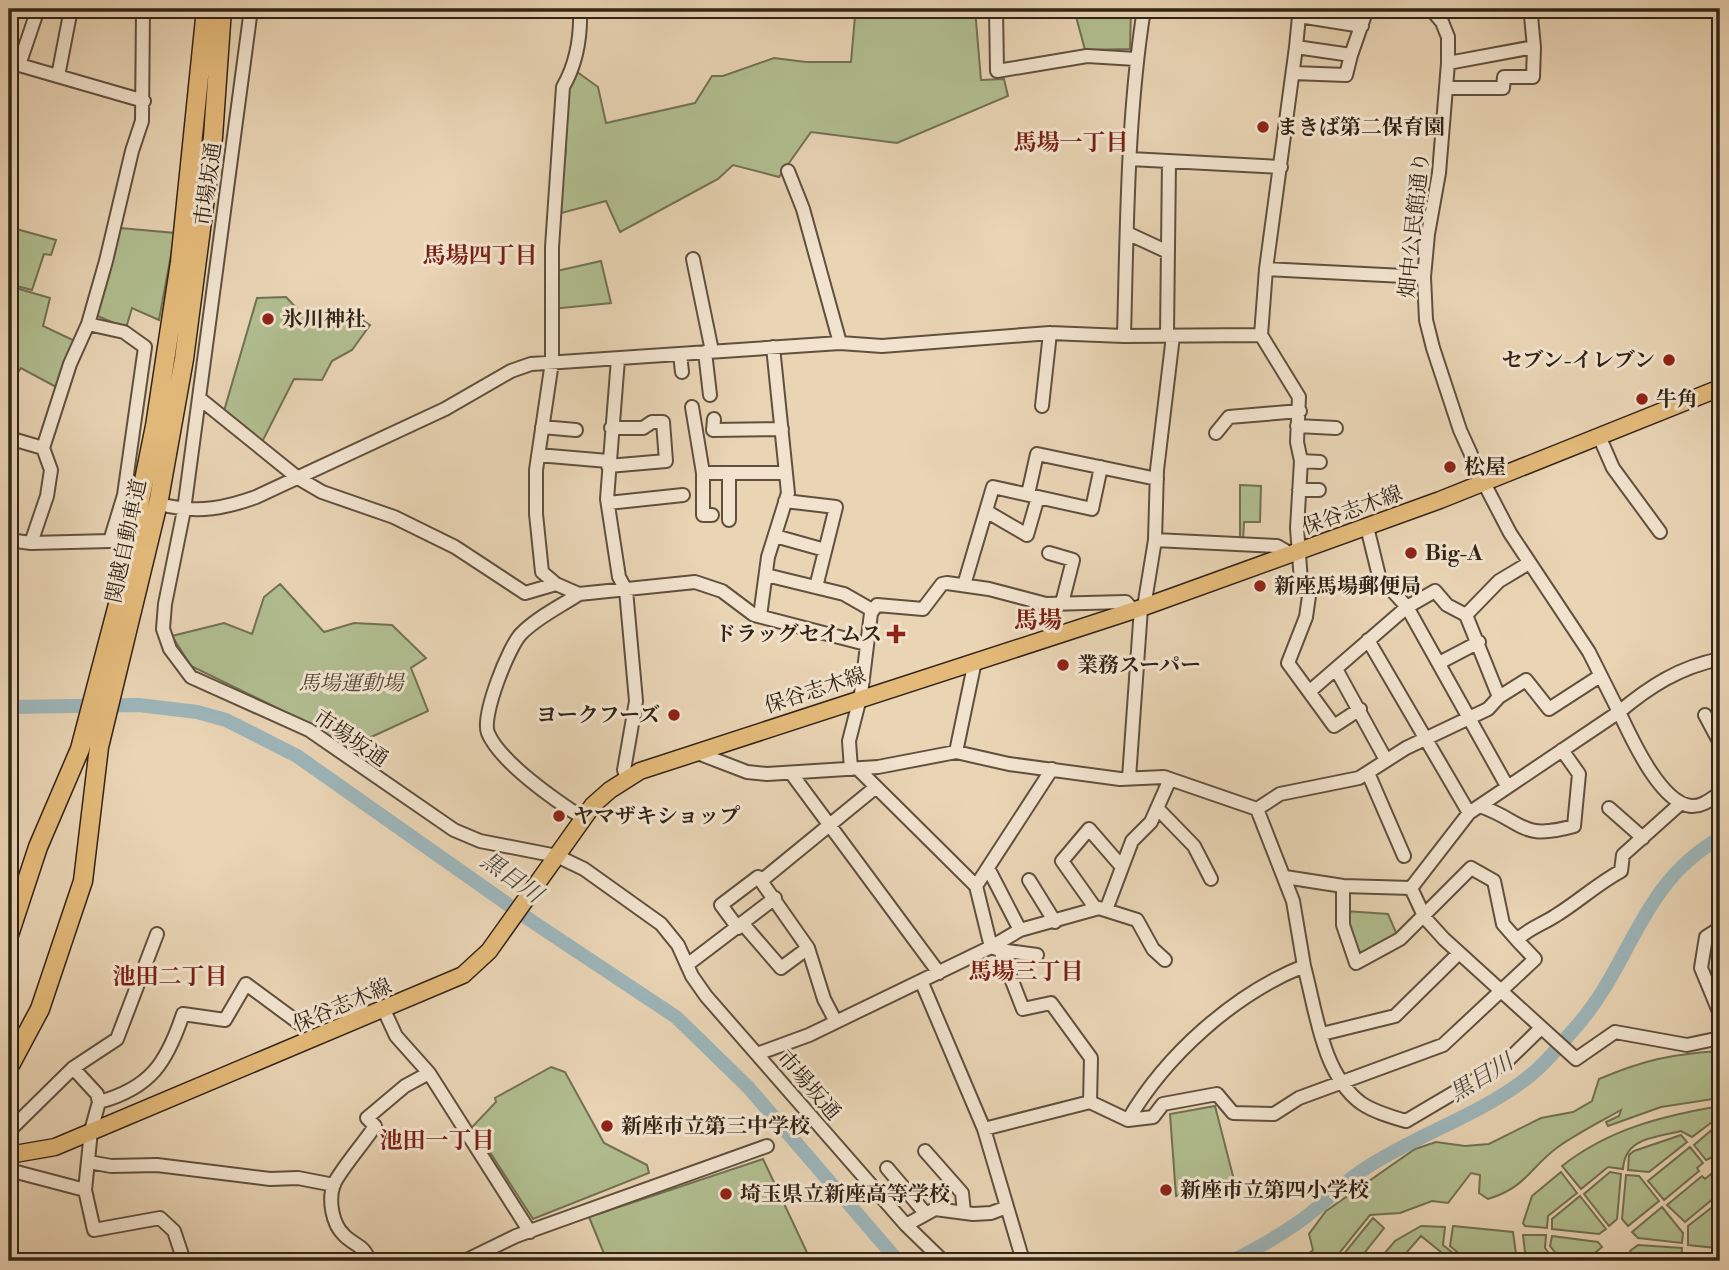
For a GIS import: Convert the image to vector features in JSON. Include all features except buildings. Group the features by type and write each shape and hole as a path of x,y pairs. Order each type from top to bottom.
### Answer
{"highway":[{"name":"関越自動車道","path":"9,1067 40,1009 78,900 104,730 130,591 180,262 206,9"},
{"name":"関越自動車道","path":"9,935 38,848 75,765 130,591 184,359 213,137 222,9"}],"main road":[{"name":"保谷志木線","path":"9,1155 45,1150 378,1013 463,975 481,960 502,934 583,818 601,797 628,778 695,751 1139,608 1367,527 1720,388"}],"street":[{"path":"37,9 14,63 144,101"},
{"path":"58,76 71,9"},
{"path":"31,543 47,496 51,470 43,448 70,364 88,324 142,121 143,9"},
{"name":"市場坂通","path":"251,9 184,510 165,604 163,629 170,649 191,677 309,730 454,830 480,841 557,856 584,869 661,925 678,945 699,987 905,1225 943,1261"},
{"path":"580,9 581,30 573,69 563,88 559,130 560,164 552,247 552,362 538,455 536,514 542,572 556,584 579,594 695,582 722,591 744,610 760,616 866,644"},
{"path":"996,9 997,71 1087,56 1136,59"},
{"path":"1124,336 1136,59 1144,9"},
{"path":"1293,73 1346,75 1367,9"},
{"name":"畑中公民館通り","path":"1431,9 1442,22 1448,37 1439,173 1428,234 1424,277 1426,320 1433,348 1460,430 1484,483 1529,564 1589,652 1652,773 1681,803"},
{"path":"1446,88 1503,88 1504,78 1533,77 1531,16 1534,9"},
{"path":"1360,709 1334,726 1288,663 1306,617 1309,596 1301,581 1295,552 1301,461 1297,426 1299,397 1261,335 1266,269 1299,16 1362,26"},
{"path":"1296,47 1351,55"},
{"path":"1448,63 1534,47"},
{"path":"1130,159 1280,167"},
{"path":"1129,778 1139,608 1155,540 1157,479 1170,335 1169,161"},
{"path":"788,171 807,221 840,343"},
{"path":"1127,233 1168,252"},
{"path":"693,259 709,351 710,395"},
{"path":"1266,269 1424,277"},
{"path":"9,540 31,543 110,541 128,497 145,347 124,332 88,324"},
{"path":"168,506 184,510 225,508 298,478 445,409 511,371 552,362 840,343 882,346 1050,333 1124,336 1261,335"},
{"path":"1042,405 1050,333"},
{"path":"760,616 766,575 785,501 786,473 773,347"},
{"path":"680,354 682,372"},
{"path":"618,359 608,463 608,503 619,577 626,590 635,701 624,770 628,778"},
{"path":"199,398 298,478 322,492 394,517 455,547 525,593 556,584"},
{"path":"692,407 703,473 702,515 712,515"},
{"path":"1216,433 1230,417 1300,411"},
{"path":"714,419 713,430 782,429"},
{"path":"538,455 608,463 666,461 663,422 652,422 643,428 611,428"},
{"path":"1297,426 1336,428"},
{"path":"542,427 576,430"},
{"path":"1599,436 1613,468 1660,532"},
{"path":"9,438 43,448"},
{"path":"986,511 1027,535 1037,454 1157,479"},
{"path":"1301,461 1320,462"},
{"path":"964,585 993,486 1092,509 1101,467"},
{"path":"703,473 786,473"},
{"path":"729,473 729,520"},
{"path":"1300,489 1319,490"},
{"path":"608,503 683,495"},
{"path":"785,501 836,507 816,587"},
{"path":"1367,527 1379,576 1407,607 1507,786"},
{"path":"775,536 825,550"},
{"path":"1155,540 1277,546 1295,552"},
{"path":"1049,553 1073,560 1062,603"},
{"path":"1466,615 1499,581 1529,564"},
{"path":"766,575 844,594 872,610"},
{"path":"1090,1102 1090,1058 1051,1003 1023,1009 995,949 976,886 855,769 849,741 859,699 872,610 877,605 923,608 942,584 964,585 1046,604 1126,603 1139,608"},
{"path":"1310,691 1407,607 1435,591 1447,606 1466,615 1499,696"},
{"path":"579,594 520,635 489,699 486,718 487,731 512,762 583,818"},
{"path":"1368,640 1424,739 1475,809 1506,815 1521,830 1551,832 1574,826 1579,774 1562,750"},
{"path":"1439,663 1479,642"},
{"path":"1410,888 1475,809 1656,684 1690,665 1720,659"},
{"path":"956,752 975,661"},
{"path":"1336,669 1386,761"},
{"path":"1257,809 1280,794 1359,778 1424,739 1488,709 1499,696 1526,680 1549,709 1600,676"},
{"path":"1705,715 1720,743"},
{"path":"695,751 747,772 791,773 855,769 956,752 1009,764 1129,778 1170,779 1257,809 1293,901 1304,966 1322,1034 1337,1075 1361,1103 1406,1121 1506,1062 1543,1030"},
{"path":"976,886 1052,769"},
{"path":"791,773 939,973"},
{"path":"1368,773 1404,856"},
{"path":"1101,910 1132,841 1151,822 1170,779"},
{"path":"761,881 791,854 832,827 876,787"},
{"path":"1517,940 1532,926 1554,917 1592,887 1620,871 1623,855 1681,803 1692,806 1704,803 1720,793"},
{"path":"1157,808 1194,846 1209,870"},
{"path":"1609,808 1643,838"},
{"path":"1101,910 1062,861 1089,829 1122,867"},
{"path":"988,868 1020,930"},
{"path":"984,1129 1090,1102 1128,1120 1153,1117 1163,1104 1217,1094 1233,1113 1274,1114 1298,1098 1446,1043 1535,959 1503,924 1494,881 1471,868 1425,918 1400,939 1356,963 1343,925 1343,886"},
{"path":"808,948 781,968 721,905 758,877 808,948 824,999 836,1022"},
{"path":"1285,877 1343,886 1410,888"},
{"path":"1028,880 1055,922"},
{"path":"1410,888 1425,918 1459,953 1573,1057 1579,1059 1612,1033 1619,1032 1680,1045 1720,1038"},
{"path":"687,965 775,898"},
{"path":"757,1054 836,1022 995,949 1020,930 1101,910 1137,920 1153,949 1166,960"},
{"path":"1720,928 1706,937 1700,959 1715,985 1720,1014"},
{"path":"9,1131 74,1068 117,1039 157,934"},
{"path":"995,949 1037,955"},
{"path":"1322,1034 1395,1016 1459,953"},
{"path":"1128,1120 1144,1092 1180,1051 1264,985 1304,966"},
{"path":"922,983 984,1129 1021,1261"},
{"path":"99,1102 131,1090 159,1069 170,1051 183,1014 225,1020 246,984 303,1026 336,1013 360,1009 378,1013 429,1073 530,1232"},
{"path":"74,1068 97,1094 99,1102 91,1131 85,1190 94,1230 160,1218 174,1231 184,1261"},
{"path":"369,1261 361,1246 344,1237 337,1224 332,1208 334,1185 375,1126 368,1118 405,1086 429,1073"},
{"path":"465,1261 530,1232 767,1146"},
{"path":"925,1151 962,1193 964,1212"},
{"path":"89,1162 111,1166 157,1165 270,1179 298,1178 334,1185"},
{"path":"887,1168 926,1213"},
{"path":"9,1170 85,1190"},
{"path":"905,1225 936,1209 991,1213 1007,1207"}],"green space":[{"path":"870,9 975,9 981,80 1004,79 1008,96 897,143 811,132 779,177 733,165 718,179 620,232 606,201 558,214 566,149 563,87 573,69 598,87 606,123 695,103 712,76 723,76 774,58 806,62 851,62 855,16"},
{"path":"1074,9 1131,9 1130,49 1085,50"},
{"path":"9,227 56,240 51,255 44,254 32,290 9,284"},
{"path":"120,228 175,233 159,320 132,308 126,328 95,315"},
{"path":"601,261 611,303 552,309 552,272"},
{"path":"9,286 50,298 43,326 75,341 58,388 21,368 9,386"},
{"path":"286,297 302,314 351,313 370,325 352,350 332,361 322,380 294,379 262,442 224,411 257,298"},
{"path":"1240,485 1261,486 1260,522 1244,522 1243,542 1240,541"},
{"name":"馬場運動場","path":"280,584 324,632 354,623 392,625 426,658 411,668 428,711 345,749 310,724 191,666 172,636 224,623 252,634 264,597"},
{"path":"1345,911 1388,914 1398,937 1357,960"},
{"path":"1720,1051 1720,1098 1661,1107 1608,1126 1606,1122 1619,1116 1621,1110 1558,1147 1520,1183 1501,1194 1488,1199 1479,1193 1480,1175 1471,1173 1448,1203 1432,1201 1400,1213 1370,1215 1333,1261 1269,1261 1275,1256 1308,1254 1313,1250 1309,1234 1326,1211 1415,1149 1436,1142 1465,1146 1489,1144 1541,1118 1573,1112 1592,1101 1599,1079 1615,1072 1658,1059"},
{"path":"551,1067 565,1072 604,1143 647,1165 649,1173 533,1219 473,1126 496,1102 495,1098"},
{"path":"1215,1106 1234,1180 1212,1190 1176,1196 1170,1114"},
{"path":"1720,1106 1720,1116 1692,1137 1681,1131 1643,1141 1629,1151 1623,1169 1608,1167 1581,1189 1562,1166 1617,1133 1677,1114"},
{"path":"1720,1123 1720,1154 1706,1160 1694,1145"},
{"path":"1681,1135 1687,1142 1649,1172 1628,1170 1629,1155 1634,1151"},
{"path":"1690,1147 1703,1163 1697,1168 1699,1171 1664,1200 1648,1181"},
{"name":"埼玉県立新座高等学校","path":"763,1159 811,1261 607,1261 589,1217"},
{"path":"1561,1172 1577,1193 1548,1216 1547,1228 1525,1226 1523,1223 1532,1196"},
{"path":"1610,1172 1621,1174 1617,1219 1609,1226 1584,1194"},
{"path":"1711,1174 1720,1186 1720,1193 1685,1222 1667,1205 1702,1176 1705,1179"},
{"path":"1626,1175 1639,1176 1659,1201 1628,1226 1622,1219"},
{"path":"1580,1196 1606,1229 1599,1234 1552,1229 1552,1219"},
{"path":"1720,1201 1720,1252 1716,1248 1688,1245 1688,1226"},
{"path":"1662,1207 1683,1233 1682,1243 1638,1238 1632,1232"},
{"path":"1373,1218 1384,1228 1358,1261 1338,1261"},
{"path":"1421,1226 1445,1227 1443,1245 1463,1261 1452,1261 1421,1236 1399,1261 1378,1261 1395,1241"},
{"path":"1453,1226 1513,1232 1517,1261 1468,1261 1450,1246"},
{"path":"1523,1235 1546,1235 1545,1248 1555,1261 1526,1261"},
{"path":"1552,1236 1598,1242 1602,1247 1585,1261 1562,1261 1550,1246"},
{"path":"1638,1245 1682,1248 1681,1261 1638,1261 1630,1251"}],"waterway":[{"name":"黒目川","path":"9,707 139,705 197,712 226,720 297,756 530,920 676,1017 748,1087 898,1261"},
{"name":"黒目川","path":"1232,1261 1297,1223 1366,1168 1505,1094 1544,1063 1595,1003 1654,901 1671,878 1693,857 1720,838"}],"place":[{"name":"まきば第二保育園","path":"1263,127"},
{"name":"氷川神社","path":"268,319"},
{"name":"セブン-イレブン","path":"1669,360"},
{"name":"牛角","path":"1642,399"},
{"name":"松屋","path":"1450,467"},
{"name":"Big-A","path":"1411,553"},
{"name":"新座馬場郵便局","path":"1260,586"},
{"name":"ドラッグセイムス","path":"896,634"},
{"name":"業務スーパー","path":"1063,665"},
{"name":"ヨークフーズ","path":"674,715"},
{"name":"ヤマザキショップ","path":"559,816"},
{"name":"新座市立第三中学校","path":"607,1126"},
{"name":"新座市立第四小学校","path":"1166,1190"},
{"name":"埼玉県立新座高等学校","path":"726,1194"}],"district":[{"name":"馬場一丁目","path":"1071,142"},
{"name":"馬場四丁目","path":"480,255"},
{"name":"馬場","path":"1038,620"},
{"name":"馬場三丁目","path":"1026,971"},
{"name":"池田二丁目","path":"170,976"},
{"name":"池田一丁目","path":"437,1140"}]}
